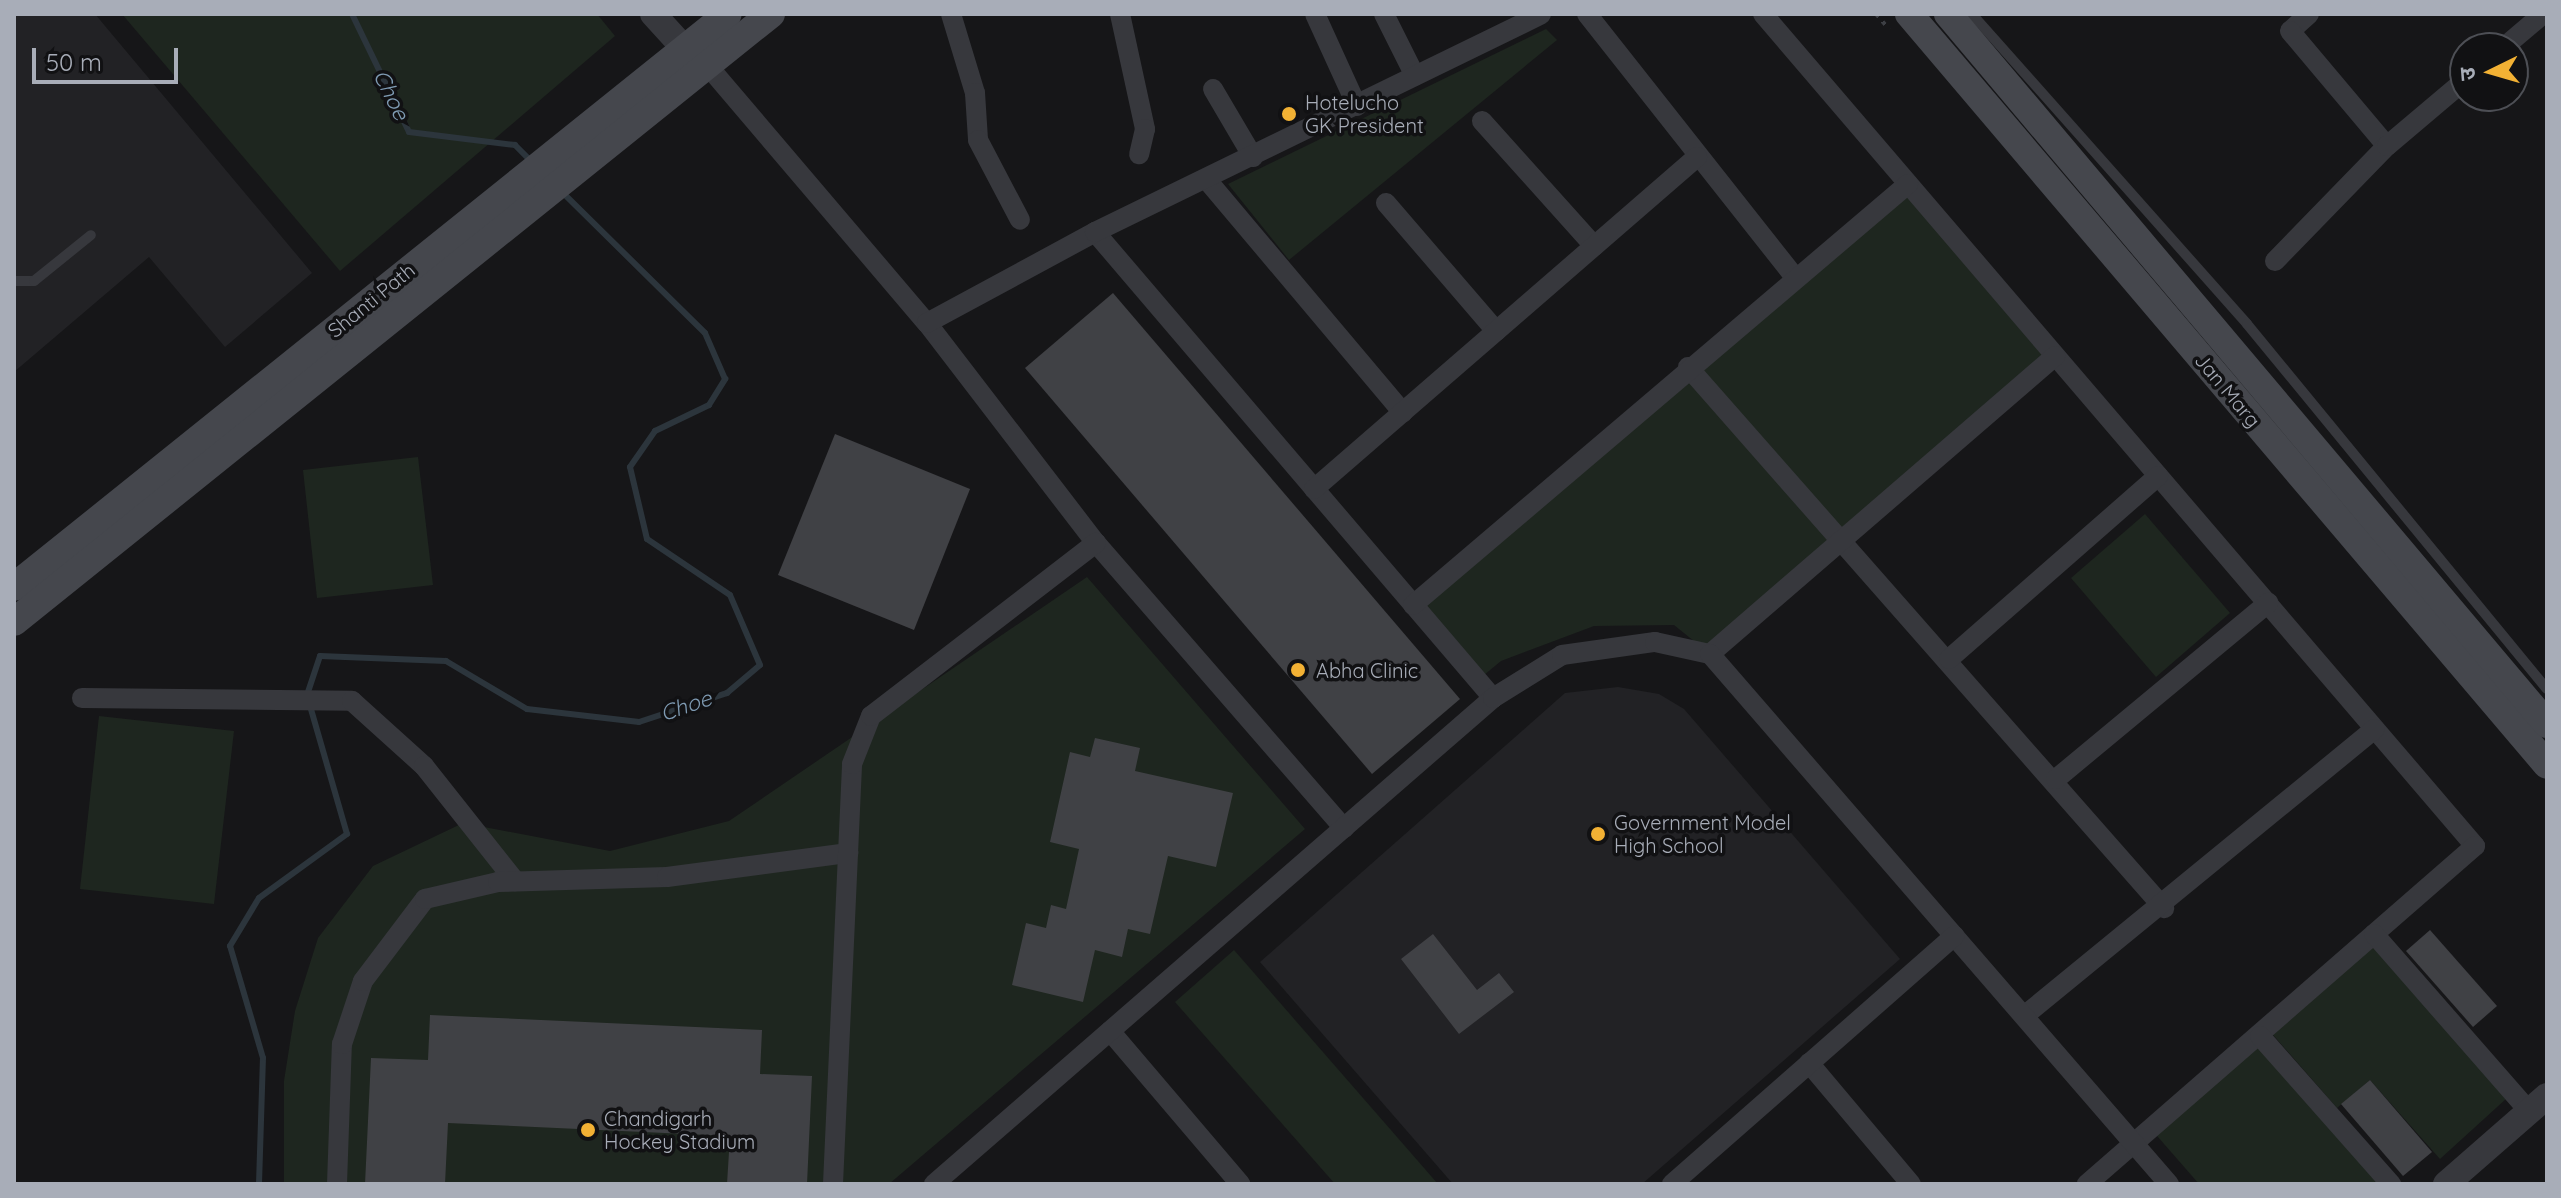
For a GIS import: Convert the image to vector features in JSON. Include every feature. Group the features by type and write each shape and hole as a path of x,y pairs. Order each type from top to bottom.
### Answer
{"main road":[{"name":"Shanti Path","path":"14,622 477,233 582,129 728,14"},
{"path":"477,233 600,153 771,14"},
{"name":"Jan Marg","path":"1909,14 2547,765"},
{"name":"Jan Marg","path":"1948,14 2547,724"},
{"name":"Shanti Path","path":"14,587 477,233"}],"street":[{"path":"653,14 685,49"},
{"path":"951,14 975,93 978,140 1020,220"},
{"path":"1120,14 1145,129 1139,154"},
{"path":"1315,14 1357,106"},
{"path":"1384,14 1415,76"},
{"path":"927,323 1095,232 1207,180 1541,14"},
{"path":"1587,14 1796,279"},
{"path":"1763,14 2475,846 2087,1184"},
{"path":"2309,14 2290,31 2387,146"},
{"path":"2522,32 2543,14"},
{"path":"708,66 927,323 1096,543 1344,828"},
{"path":"1213,89 1253,157"},
{"path":"2275,261 2387,146 2449,94"},
{"path":"1482,121 1594,246"},
{"path":"1314,489 1697,157"},
{"path":"1207,180 1403,413"},
{"path":"1413,605 1688,367 1908,184"},
{"path":"1386,203 1496,331"},
{"path":"1095,232 1493,698"},
{"path":"1710,654 1839,536 2055,356"},
{"path":"1688,367 2056,779 2164,908"},
{"path":"1949,659 2158,476"},
{"path":"833,1184 852,764 871,716 1096,543"},
{"path":"2056,779 2268,603"},
{"path":"934,1184 1493,698 1562,655 1610,643 1655,642 1710,654 2169,1184"},
{"path":"82,698 352,701 424,766 515,881"},
{"path":"2024,1016 2164,908 2375,729"},
{"path":"337,1184 342,1044 363,981 425,899 515,881 667,877 848,853"},
{"path":"2374,934 2538,1104 2456,1181"},
{"path":"1672,1184 1954,936"},
{"path":"1110,1031 1236,1183"},
{"path":"2260,1036 2391,1184"},
{"path":"1809,1063 1905,1177 1883,1184"}],"lane":[{"path":"1972,14 2247,324 2547,689"},
{"path":"14,281 34,281 91,235"}],"shaded area":[{"path":"14,14 95,14 312,273 225,347 149,257 14,372"},
{"path":"122,14 597,14 615,36 340,271"},
{"path":"1546,29 1557,40 1289,260 1228,184"},
{"path":"1908,184 2055,356 1710,654 1674,625 1594,626 1501,661 1478,680 1413,605"},
{"path":"418,457 433,585 317,598 303,470"},
{"path":"2145,514 2230,613 2156,677 2071,578"},
{"path":"1087,577 1305,829 889,1184 284,1184 284,1081 295,1011 318,938 373,866 463,823 610,851 729,821"},
{"name":"Government Model High School","path":"1618,687 1659,694 1684,709 1900,959 1642,1184 1453,1184 1260,962 1565,693"},
{"path":"99,716 234,731 214,904 80,889"},
{"path":"2368,939 2507,1098 2440,1159 2370,1080 2337,1108 2268,1029"},
{"path":"1234,950 1438,1184 1335,1184 1175,1002"},
{"path":"2254,1041 2382,1184 2199,1184 2151,1129"}],"building":[{"path":"1113,293 1460,699 1372,774 1025,368"},
{"path":"835,434 970,489 914,630 778,575"},
{"path":"1095,738 1140,748 1135,771 1233,793 1216,867 1168,856 1150,934 1128,929 1122,957 1095,950 1083,1002 1012,985 1026,923 1046,928 1051,905 1066,909 1079,849 1050,842 1070,752 1090,757"},
{"path":"2430,930 2497,1006 2473,1027 2406,951"},
{"path":"1433,934 1477,990 1499,973 1514,992 1459,1034 1401,959"},
{"name":"Chandigarh Hockey Stadium","path":"430,1015 762,1030 760,1074 812,1076 807,1184 727,1184 730,1136 448,1123 445,1184 365,1184 371,1058 428,1060"},
{"path":"2370,1080 2432,1152 2403,1176 2341,1104"}],"waterway":[{"name":"Choe","path":"352,14 409,132 515,145 531,161"},
{"name":"Choe","path":"259,1184 263,1058 230,946 259,898 347,834 307,695 320,656 446,661 527,709 639,722 727,693 760,665 730,595 647,539 630,467 655,431 709,405 725,379 705,333 561,191"}],"place":[{"name":"Hotelucho GK President","path":"1289,114"},
{"name":"Abha Clinic","path":"1298,670"},
{"name":"Government Model High School","path":"1598,834"},
{"name":"Chandigarh Hockey Stadium","path":"588,1130"}]}
